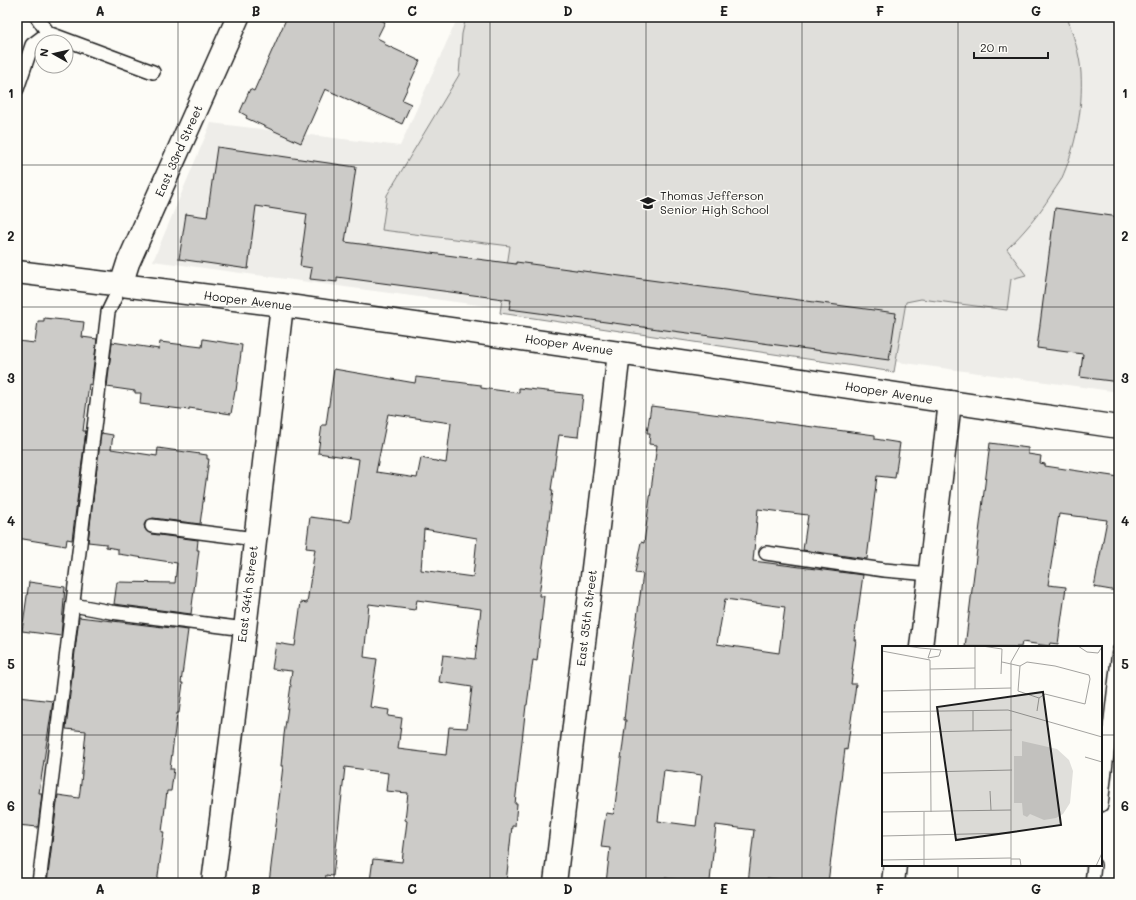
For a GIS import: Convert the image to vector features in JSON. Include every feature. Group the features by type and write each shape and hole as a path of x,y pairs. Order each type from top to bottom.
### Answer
{"street":[{"name":"East 33rd Street","path":"121,285 128,263 238,17"},
{"name":"Hooper Avenue","path":"17,272 282,305 619,353 1119,428"},
{"name":"East 34th Street","path":"213,883 245,629 282,305"},
{"name":"East 35th Street","path":"555,883 619,353"},
{"path":"921,646 950,402"},
{"path":"893,883 895,866"}],"lane":[{"path":"37,17 48,33 153,72"},
{"path":"17,89 32,45 48,33"},
{"path":"39,883 108,312 121,285"},
{"path":"152,526 255,539"},
{"path":"766,554 884,570 930,574"},
{"path":"73,605 111,612 245,629"},
{"path":"1102,796 1119,651"},
{"path":"1092,883 1094,866"}],"shaded area":[{"name":"Thomas Jefferson Senior High School","path":"458,17 1119,17 1119,392 153,261 211,123 400,146"},
{"name":"Thomas Jefferson Senior High School","path":"466,17 1067,17 1076,45 1081,73 1080,114 1071,154 1061,180 1036,217 1007,249 1026,275 1011,279 1007,310 921,299 906,302 894,372 500,313 510,246 382,230 387,195 459,75 462,34"}],"building":[{"path":"287,17 374,17 385,22 377,38 385,42 384,44 420,61 402,100 411,104 402,124 325,89 301,143 246,118 247,116 240,112 250,89 254,91"},
{"path":"217,147 356,167 345,242 516,264 516,262 896,313 889,360 509,309 511,300 337,277 337,282 310,279 312,268 300,266 307,214 256,206 248,269 179,259 186,214 207,217"},
{"path":"1055,208 1119,217 1119,382 1080,377 1083,354 1037,348"},
{"path":"44,318 84,322 82,337 97,339 83,431 86,431 72,540 67,539 66,546 17,538 17,341 35,343 38,321 44,321"},
{"path":"203,339 242,345 236,391 231,414 189,408 189,410 140,404 141,393 107,387 112,342 159,349 160,342 202,347"},
{"path":"334,369 415,383 416,377 481,385 481,388 519,393 519,388 583,395 578,437 559,435 539,596 544,596 537,661 533,660 526,705 515,804 517,804 515,826 512,826 506,883 384,883 370,881 373,859 402,862 407,821 405,820 408,793 386,791 388,773 345,767 333,876 326,875 325,883 269,883 283,766 281,766 292,671 272,669 276,643 295,646 301,602 307,603 315,549 306,548 310,517 350,522 359,459 318,453 322,425 326,425","holes":["388,414 451,423 446,463 421,458 417,478 376,472","424,529 477,538 473,577 421,570","417,600 481,609 475,659 443,655 439,682 472,687 467,728 449,727 446,755 398,749 402,718 388,716 389,710 370,707 377,659 364,657 369,604 415,610"]},
{"path":"651,406 875,435 875,439 900,443 895,478 877,476 867,559 803,550 808,515 758,509 753,561 863,575 854,640 856,640 851,684 856,684 847,750 845,749 828,883 807,883 767,878 767,883 748,883 754,830 716,825 710,881 699,882 665,878 665,883 606,883 610,848 601,847 606,813 614,813 626,720 624,720 629,676 643,574 635,573 641,542 644,543 657,445 649,444 650,433 647,433","holes":["725,599 785,607 779,653 717,644","664,770 702,775 696,826 658,821"]},
{"path":"101,433 113,435 111,449 157,456 158,448 207,455 207,459 209,459 200,524 153,518 146,521 144,525 145,529 151,534 198,540 197,550 199,550 191,614 114,604 117,582 175,583 177,563 118,554 118,549 106,547 106,544 88,542"},
{"path":"990,443 1028,448 1028,454 1041,456 1040,463 1045,464 1045,466 1119,477 1119,573 1117,591 1094,587 1107,520 1059,514 1048,585 1066,587 1058,644 1050,643 1049,646 1022,642 1021,646 965,646"},
{"path":"29,582 65,587 61,636 22,631"},
{"path":"79,617 188,630 181,683 183,683 179,713 177,713 170,769 174,769 171,791 167,791 162,832 164,832 157,883 47,883 58,795 79,798 81,783 86,731 66,729"},
{"path":"18,697 53,701 39,793 42,793 38,827 17,825"}],"place":[{"name":"Thomas Jefferson Senior High School","path":"648,203"}]}
